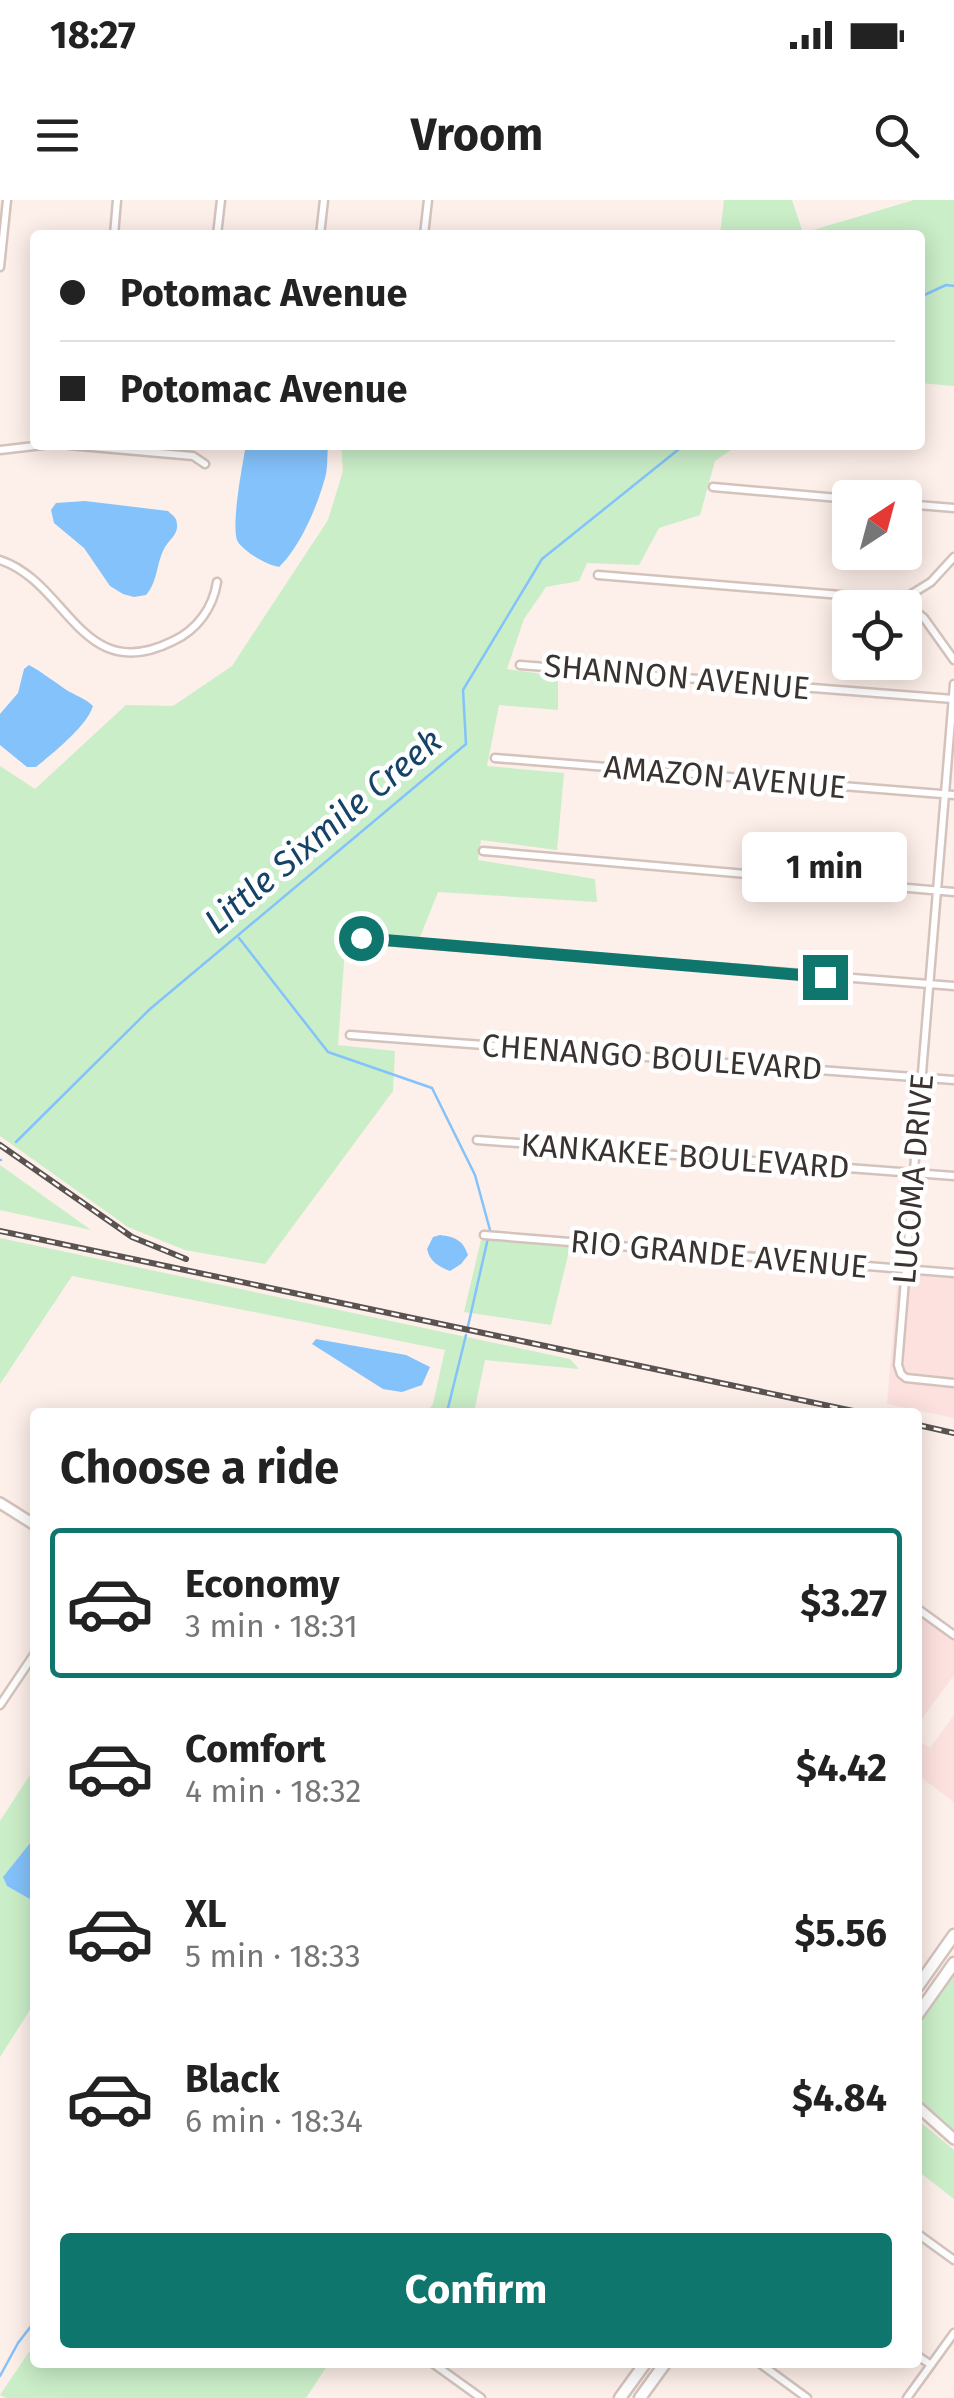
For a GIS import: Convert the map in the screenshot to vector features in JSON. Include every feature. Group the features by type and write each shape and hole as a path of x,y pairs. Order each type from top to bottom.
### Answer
{"main road":[{"path":"922,1980 954,1935"},
{"path":"922,2008 954,1963"},
{"path":"623,2393 642,2368"},
{"path":"640,2398 662,2368"}],"street":[{"path":"0,267 6,200"},
{"path":"114,230 117,200"},
{"path":"218,230 221,200"},
{"path":"321,230 324,200"},
{"path":"425,230 428,200"},
{"path":"0,450 30,447"},
{"path":"125,450 194,456 205,464"},
{"path":"713,487 832,497"},
{"path":"922,505 954,508"},
{"path":"919,590 932,582 954,557"},
{"path":"0,560 38,582 82,632 99,644 127,652 157,649 180,638 206,613 217,582"},
{"path":"598,575 832,594"},
{"path":"922,616 954,660"},
{"name":"SHANNON AVENUE","path":"520,665 953,699"},
{"name":"LUCOMA DRIVE","path":"954,684 950,795 938,891 898,1364 900,1374 913,1380 954,1383"},
{"name":"AMAZON AVENUE","path":"496,758 950,795"},
{"path":"483,851 954,892"},
{"path":"361,938 954,986"},
{"name":"CHENANGO BOULEVARD","path":"350,1035 954,1080"},
{"name":"KANKAKEE BOULEVARD","path":"476,1140 954,1176"},
{"name":"RIO GRANDE AVENUE","path":"484,1235 954,1272"},
{"path":"0,1502 30,1522"},
{"path":"922,1612 954,1634"},
{"path":"0,1705 30,1660"},
{"path":"922,2111 954,2139"},
{"path":"922,2237 954,2260"},
{"path":"908,2398 954,2334"},
{"path":"922,2359 931,2366"},
{"path":"439,2368 481,2398"},
{"path":"766,2368 807,2398"},
{"path":"623,2393 640,2398"}],"shaded area":[{"path":"898,1274 954,1278 954,1418 922,1411 922,1408 887,1404"},
{"path":"922,1616 954,1640 954,1675 922,1719"},
{"path":"954,1715 954,1802 922,1778 922,1743 930,1748"}],"green space":[{"path":"724,200 792,200 802,230 721,230"},
{"path":"914,200 954,200 954,386 925,383 925,230 813,230"},
{"path":"341,450 731,450 715,461 700,515 659,528 639,565 587,563 579,581 546,587 524,619 507,669 558,676 558,710 499,705 487,766 564,773 557,850 481,840 478,860 595,879 597,902 438,892 420,937 346,935 338,1045 395,1051 393,1091 265,1264 185,1250 128,1227 0,1136 0,766 35,789 126,705 173,706 232,666 328,520 343,471"},
{"path":"0,1165 91,1230 0,1210"},
{"path":"0,1238 570,1359 579,1369 485,1360 475,1408 430,1408 445,1350 72,1276 0,1384"},
{"path":"481,1240 570,1247 551,1325 464,1312"},
{"path":"30,1775 30,1844 6,1876 7,1886 30,1899 30,2010 0,2057 0,1821"},
{"path":"954,1974 954,2134 922,2106 922,2018"},
{"path":"922,2123 954,2150 954,2199 922,2174"},
{"path":"30,2350 30,2368 326,2368 306,2398 0,2395"}],"water":[{"path":"245,450 328,450 326,474 312,514 301,538 279,567 251,554 238,542 238,495"},
{"path":"85,501 168,511 175,518 176,531 162,553 146,595 134,597 110,586 84,548 54,523 51,510 56,503"},
{"path":"29,665 93,706 77,730 36,767 27,767 0,745 0,714 18,693 24,669"},
{"path":"433,1237 458,1240 468,1255 450,1271 435,1263 427,1249"},
{"path":"316,1339 406,1355 430,1367 422,1385 402,1392 383,1389 312,1344"},
{"path":"30,1843 30,1899 7,1886 3,1877"}],"waterway":[{"name":"Little Sixmile Creek","path":"925,295 946,285 954,286"},
{"name":"Little Sixmile Creek","path":"16,1142 150,1009 466,744 463,690 542,559 678,450"},
{"path":"239,938 328,1052 432,1088 475,1175 490,1230"},
{"path":"468,1326 488,1238"},
{"path":"448,1408 466,1335"},
{"path":"0,2376 30,2327"}],"railway":[{"path":"0,1145 132,1237 186,1259"},
{"path":"0,1231 839,1408"},
{"path":"922,1426 954,1433"}],"route":[{"path":"361,938 825,977"}]}
